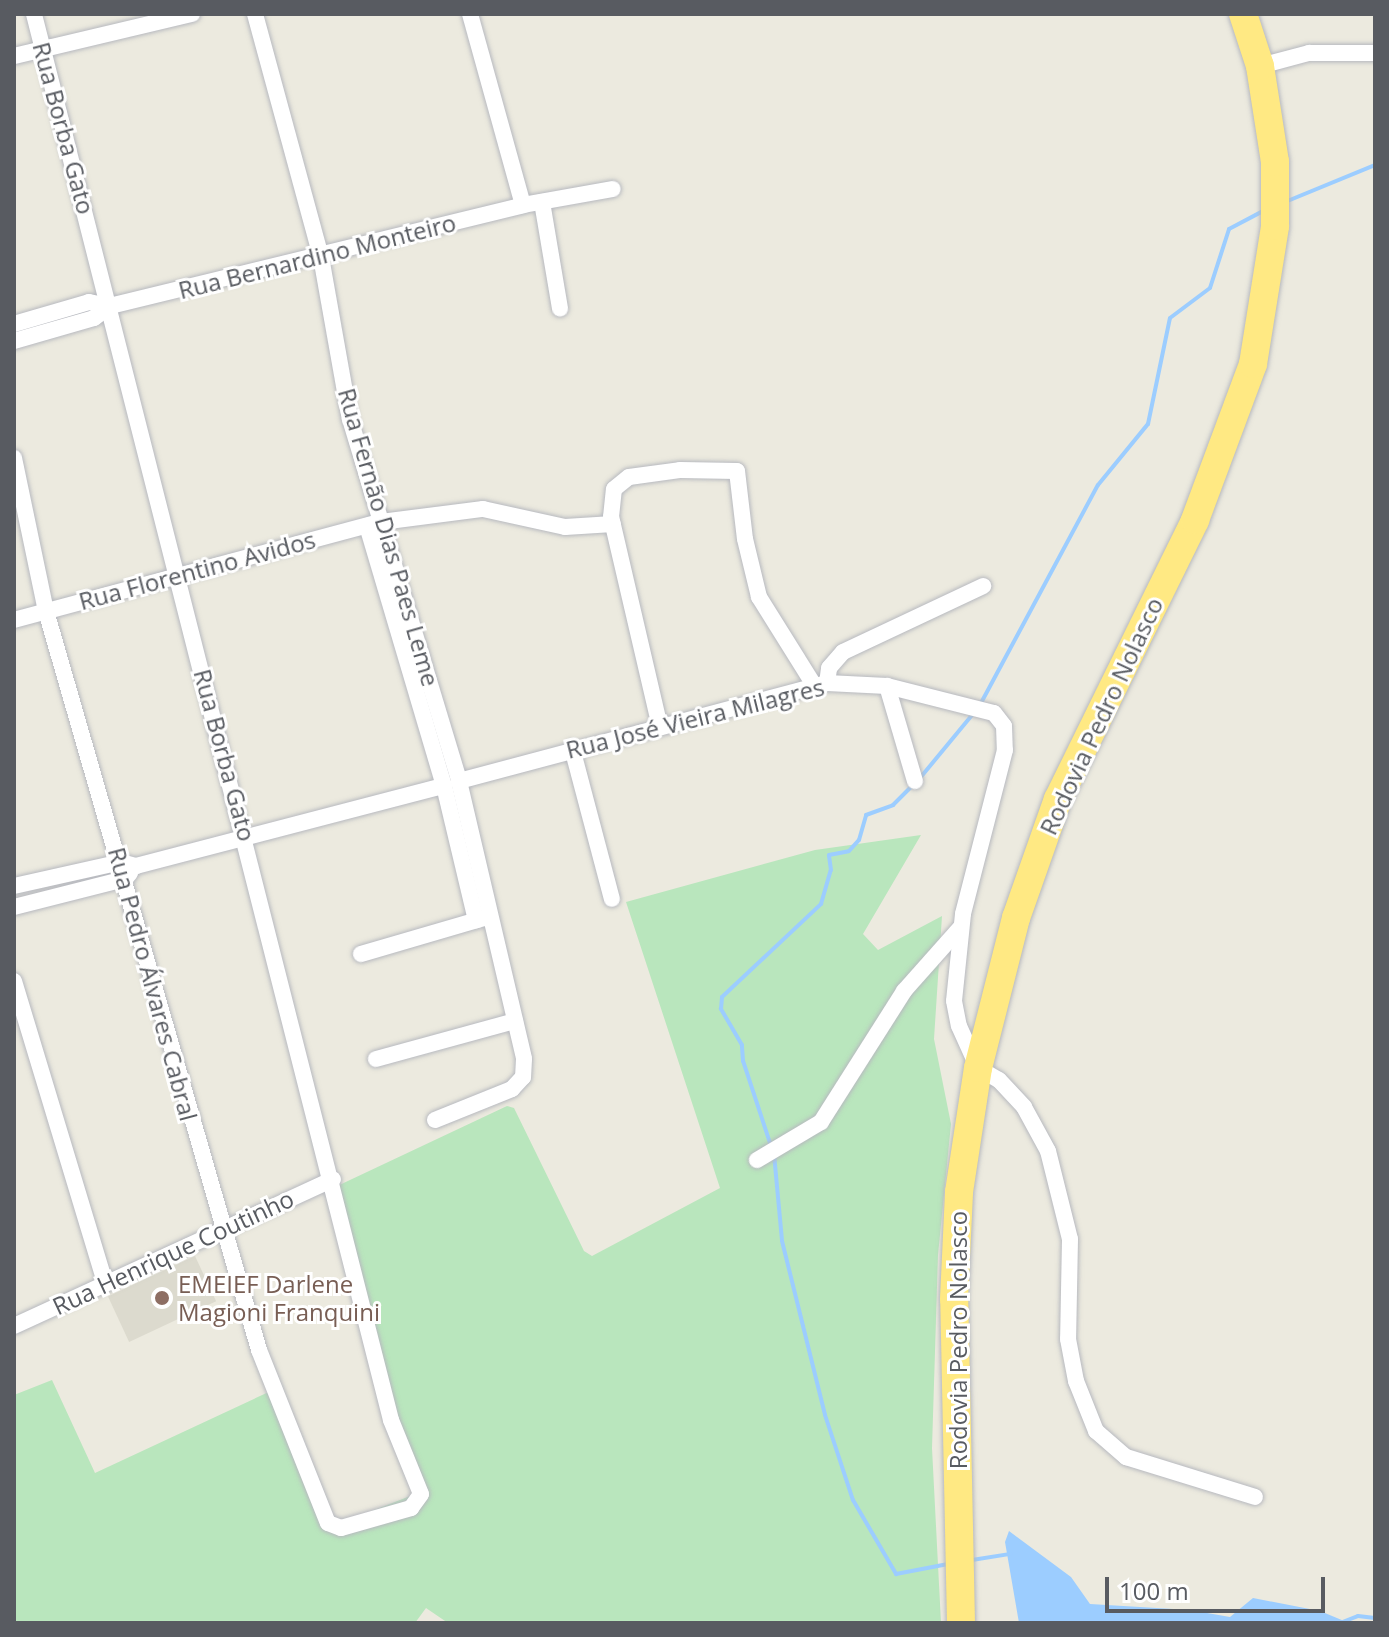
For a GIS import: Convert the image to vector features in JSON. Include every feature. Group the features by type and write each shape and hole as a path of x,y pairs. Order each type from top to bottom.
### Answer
{"highway":[{"name":"Rodovia Pedro Nolasco","path":"961,1623 954,1299 959,1192 978,1068 1016,918 1048,823 1195,520 1253,364 1275,226 1275,162 1260,66 1243,14"}],"street":[{"name":"Rua Borba Gato","path":"34,14 246,836 391,1420 421,1494 411,1508 341,1528 328,1523 317,1502"},
{"path":"14,56 192,14"},
{"name":"Rua Fernão Dias Paes Leme","path":"255,14 321,257 350,419 374,524 452,783 483,918 524,1059 523,1077 512,1089 435,1120"},
{"path":"470,14 523,205"},
{"path":"1260,66 1309,53 1375,53"},
{"name":"Rua Bernardino Monteiro","path":"14,341 82,322 110,306 321,257 523,205 613,189"},
{"path":"542,202 560,308"},
{"name":"Rua Bernardino Monteiro","path":"14,324 89,302 110,306"},
{"name":"Rua Pedro Álvares Cabral","path":"14,458 46,611 127,869 220,1229 243,1308 317,1502"},
{"path":"660,727 613,524 614,489 629,477 694,469 737,471 745,539 759,597 821,684 829,668 843,652 983,586"},
{"name":"Rua Florentino Avidos","path":"14,620 374,524 483,509 565,527 613,524"},
{"name":"Rua José Vieira Milagres","path":"14,886 127,869 821,684 887,686 989,710 1004,726 1005,750 960,928 954,1001 959,1026 978,1068"},
{"path":"887,686 915,781"},
{"path":"572,748 612,899"},
{"path":"14,907 127,869"},
{"path":"361,954 483,918"},
{"path":"757,1160 821,1122 904,991 930,956 960,928"},
{"path":"14,981 105,1283"},
{"path":"376,1059 515,1021"},
{"path":"978,1068 999,1080 1024,1107 1048,1151 1070,1239 1068,1339 1076,1381 1096,1431 1116,1450 1146,1466 1255,1497"},
{"name":"Rua Henrique Coutinho","path":"14,1326 333,1179"}],"shaded area":[{"name":"EMEIEF Darlene Magioni Franquini","path":"195,1256 216,1301 129,1342 108,1297"}],"green space":[{"path":"921,835 863,934 878,950 942,916 934,1039 951,1124 938,1255 932,1448 941,1623 448,1623 426,1608 415,1623 14,1623 14,1395 52,1380 95,1473 273,1390 333,1526 418,1493 333,1188 507,1106 514,1108 584,1251 592,1256 720,1188 626,902 815,850"}],"water":[{"path":"1009,1531 1071,1577 1090,1604 1190,1610 1230,1617 1253,1598 1320,1611 1349,1623 1019,1623 1005,1542"}],"waterway":[{"path":"1285,202 1375,165"},
{"path":"981,703 1098,485 1148,424 1170,318 1210,288 1229,229 1265,210"},
{"path":"920,778 973,714"},
{"path":"771,1146 743,1061 742,1045 721,1009 722,997 821,904 831,870 829,855 849,851 859,840 866,815 893,805 914,784"},
{"path":"774,1154 782,1241 825,1415 853,1500 896,1574 948,1564"},
{"path":"972,1560 1011,1554"},
{"path":"1340,1623 1358,1616 1375,1618"}],"place":[{"name":"EMEIEF Darlene Magioni Franquini","path":"162,1298"}]}
